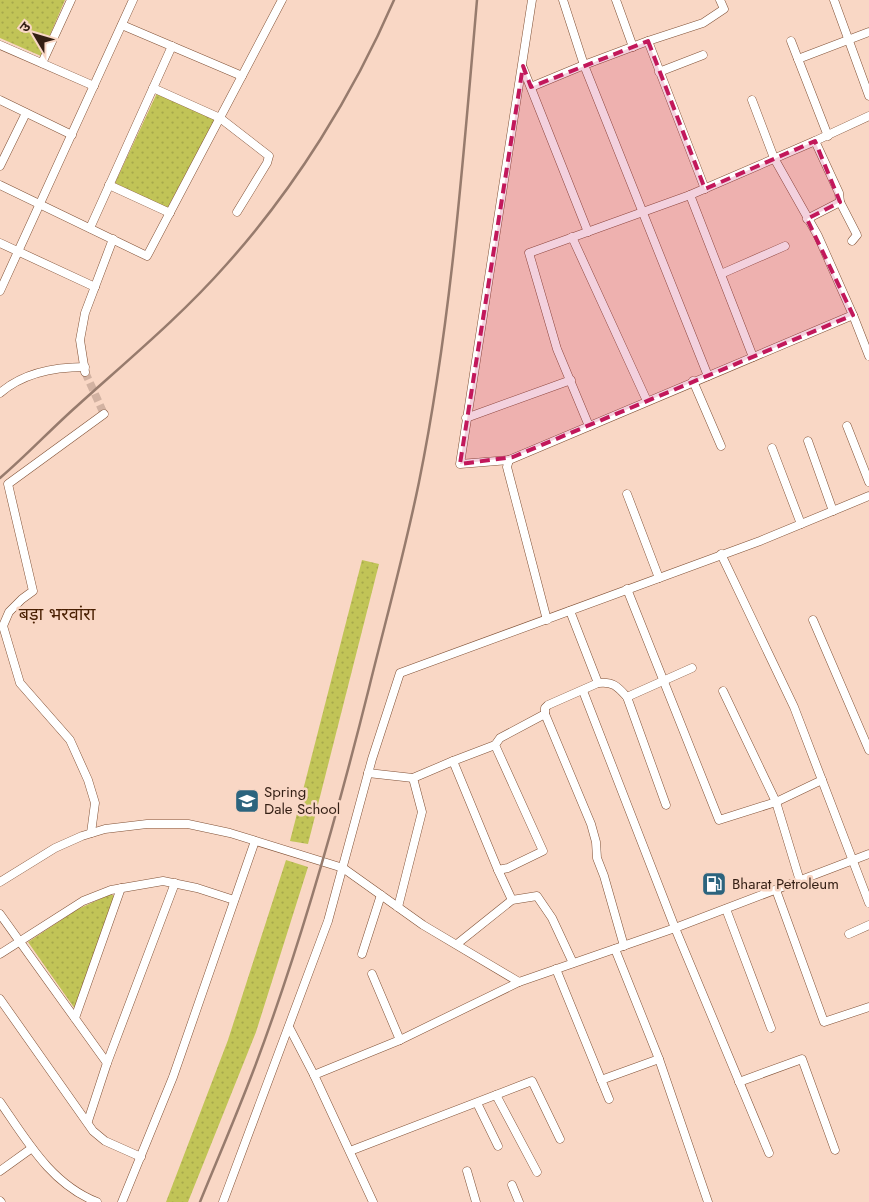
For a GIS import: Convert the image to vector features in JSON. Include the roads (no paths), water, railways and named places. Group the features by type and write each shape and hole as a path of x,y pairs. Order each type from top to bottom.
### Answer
{"street":[{"path":"42,63 71,0"},
{"path":"0,291 133,0"},
{"path":"0,184 147,256 282,0"},
{"path":"532,0 460,464 509,460 853,315"},
{"path":"563,0 584,65 708,376"},
{"path":"616,0 633,47"},
{"path":"531,87 648,41 703,23 724,10 720,0"},
{"path":"834,0 869,96"},
{"path":"122,25 242,76"},
{"path":"798,59 869,32"},
{"path":"648,41 705,189"},
{"path":"791,41 828,136"},
{"path":"0,45 94,86"},
{"path":"90,228 172,46"},
{"path":"659,72 704,55"},
{"path":"523,66 588,232"},
{"path":"153,88 220,118 269,156 267,164 237,212"},
{"path":"0,100 72,135"},
{"path":"752,100 774,158 818,236 869,356"},
{"path":"0,166 26,112"},
{"path":"588,426 557,349 529,252 705,189 815,142 869,116"},
{"path":"815,142 839,193 840,202 857,235 852,241"},
{"path":"110,185 170,213"},
{"path":"690,195 753,357"},
{"path":"807,219 840,202"},
{"path":"572,237 647,402"},
{"path":"0,393 9,386 58,367 85,369 80,340 85,313 113,240"},
{"path":"0,243 95,287"},
{"path":"721,274 785,246"},
{"path":"466,418 571,380"},
{"path":"693,381 721,446"},
{"path":"0,382 9,386"},
{"path":"91,833 95,803 88,780 70,740 20,683 3,626 9,612 33,591 8,484 104,414"},
{"path":"847,426 869,482"},
{"path":"808,441 833,511"},
{"path":"772,448 801,524"},
{"path":"509,460 507,467 547,620"},
{"path":"627,494 659,578"},
{"path":"222,1202 328,921 368,773 400,674 659,578 869,496"},
{"path":"721,554 794,707 869,903"},
{"path":"627,590 719,820 776,802 822,780"},
{"path":"570,611 598,684"},
{"path":"813,620 869,750"},
{"path":"627,698 692,668"},
{"path":"624,946 597,858 596,842 591,824 545,714 545,708 598,684 614,683 627,698 666,804"},
{"path":"583,691 675,928 769,1153"},
{"path":"723,691 776,802 800,881"},
{"path":"368,773 413,778 495,745 500,738 545,714"},
{"path":"495,745 543,851 508,868 498,870"},
{"path":"453,761 512,900"},
{"path":"398,907 422,812 413,778"},
{"path":"0,882 55,848 91,833 147,824 188,824 255,840 343,868 398,907 519,982"},
{"path":"122,1202 173,1077 255,840"},
{"path":"314,1075 400,1040 519,982 675,928 869,854"},
{"path":"0,954 83,901 121,888 163,881 234,900"},
{"path":"88,1121 107,1063 174,883"},
{"path":"75,1018 121,888"},
{"path":"776,890 824,1022 869,1007"},
{"path":"362,954 381,895"},
{"path":"457,944 512,900 536,896 552,918 574,963"},
{"path":"726,909 771,1028"},
{"path":"0,914 107,1063"},
{"path":"849,934 869,925"},
{"path":"614,949 659,1059 708,1202"},
{"path":"556,969 609,1099"},
{"path":"372,974 400,1040"},
{"path":"0,1000 94,1131 105,1141 141,1157"},
{"path":"289,1027 314,1075 373,1202"},
{"path":"601,1080 659,1059"},
{"path":"739,1082 802,1059 835,1150"},
{"path":"350,1151 532,1081 560,1139"},
{"path":"496,1095 538,1172"},
{"path":"0,1102 47,1168 67,1187 97,1202"},
{"path":"476,1102 498,1146"},
{"path":"0,1171 32,1148"},
{"path":"466,1171 476,1202"},
{"path":"512,1186 518,1202"}],"tunnel":[{"path":"85,372 104,414"}],"railway":[{"path":"0,478 173,320 209,284 251,235 299,172 341,105 378,36 394,0"},
{"path":"200,1202 254,1069 303,928 344,784 408,534 430,423 448,303 477,0"}],"place":[{"name":"Spring Dale School","path":"247,801"},
{"name":"Bharat Petroleum","path":"714,884"}],"district":[{"name":"बड़ा भरवांरा","path":"57,614"}]}
